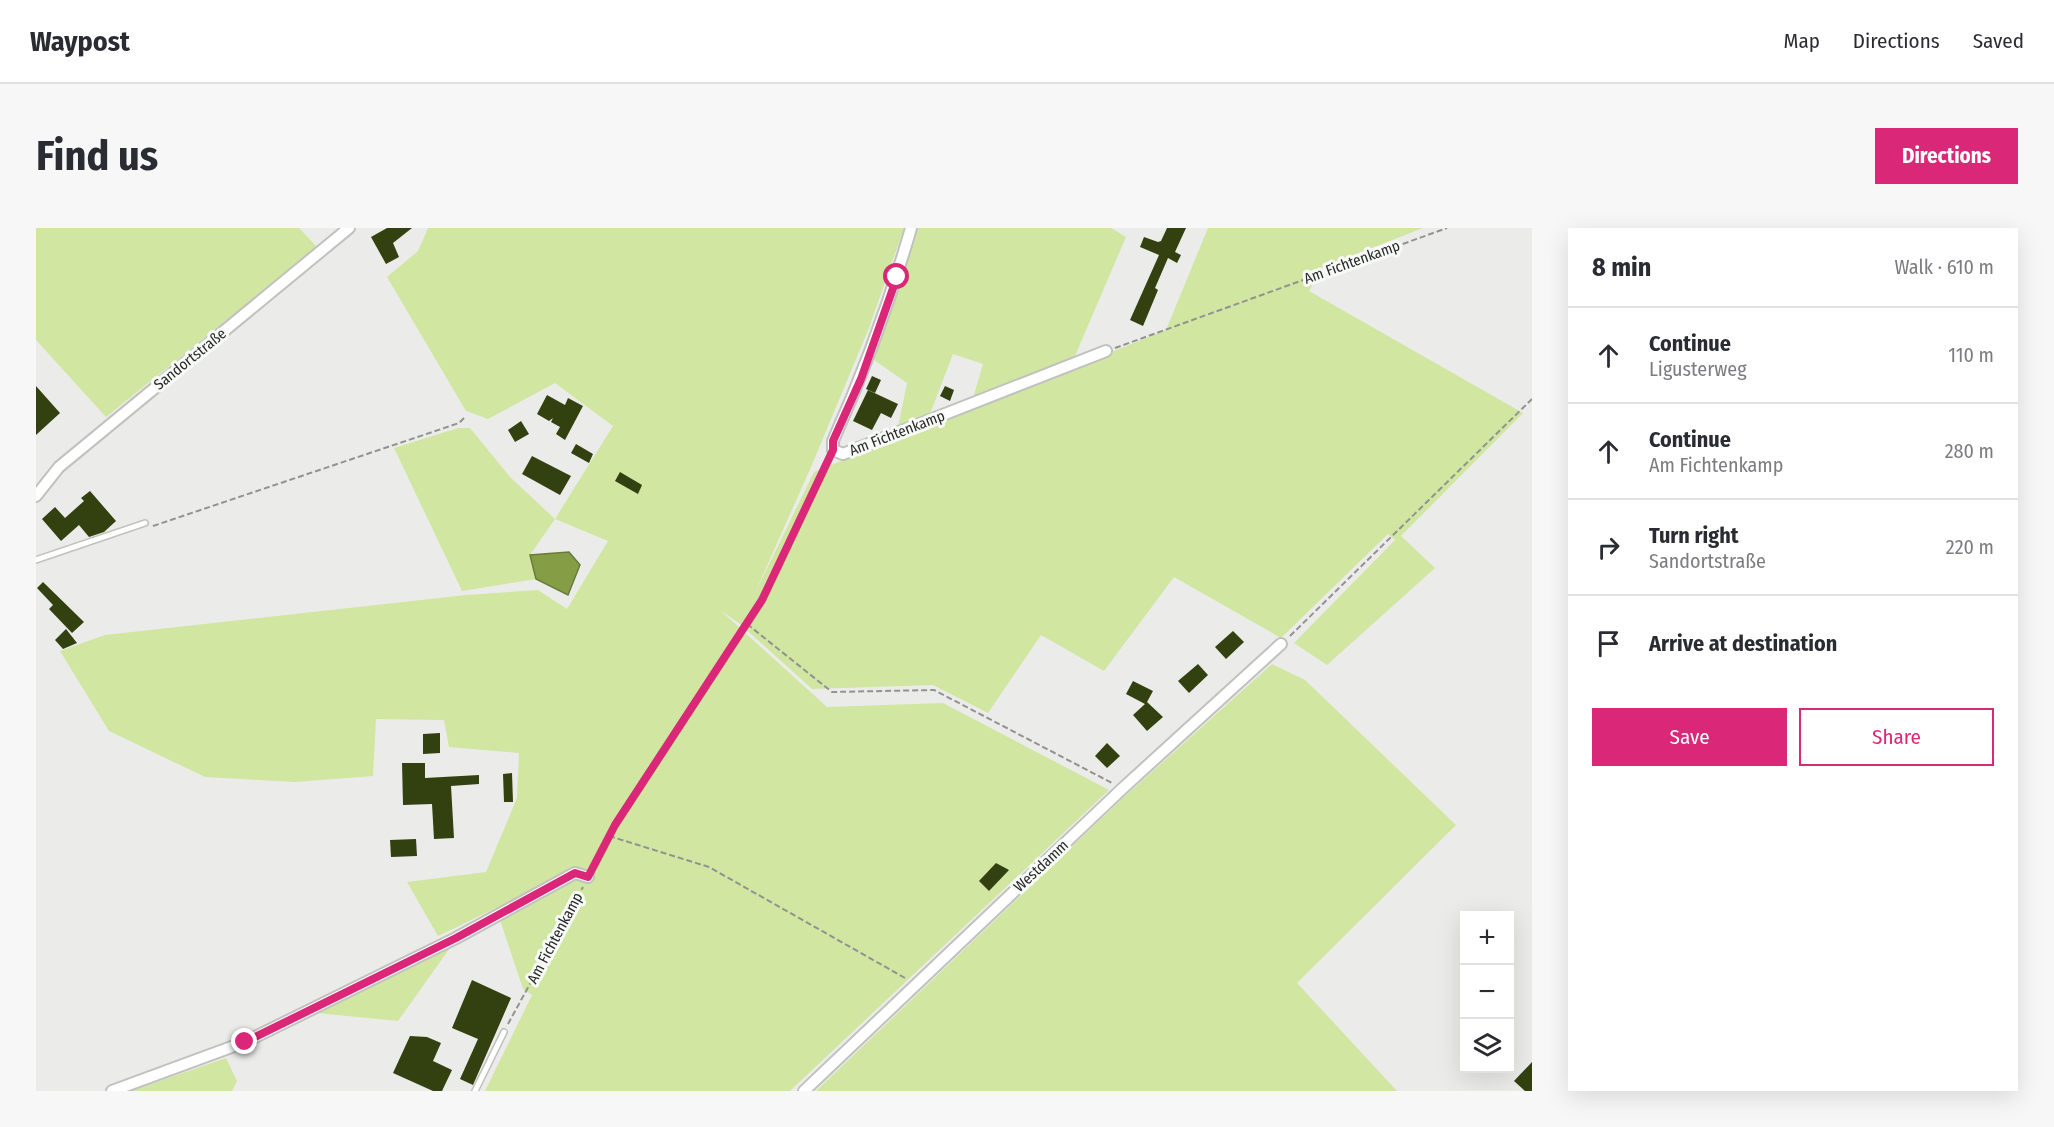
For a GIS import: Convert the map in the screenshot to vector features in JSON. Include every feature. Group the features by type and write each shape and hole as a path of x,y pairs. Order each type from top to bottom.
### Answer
{"street":[{"name":"Sandortstraße","path":"36,496 59,467 349,228"},
{"path":"833,450 833,441 861,379 876,337 911,228"},
{"name":"Am Fichtenkamp","path":"833,450 843,454 1106,351"},
{"name":"Westdamm","path":"804,1091 1123,788 1281,644"},
{"path":"112,1091 245,1042 456,938 575,873 588,877"}],"lane":[{"path":"36,560 145,523"},
{"path":"475,1091 504,1032"}],"path":[{"name":"Am Fichtenkamp","path":"1106,351 1447,228"},
{"path":"1281,644 1532,399"},
{"path":"145,523 150,526 459,423 465,417"},
{"name":"Am Fichtenkamp","path":"504,1032 609,836 762,600 833,450"},
{"path":"747,624 832,692 934,690 1123,788"},
{"path":"609,836 709,867 916,985"}],"shaded area":[{"path":"36,228 299,228 317,247 106,417 36,340"},
{"path":"428,228 904,228 869,328 754,595 814,472 1166,330 1208,228 1423,228 1323,267 1309,291 1523,413 1401,536 1435,568 1327,665 1294,643 1395,540 1388,534 1281,638 1174,577 1104,671 1041,635 988,713 933,685 812,689 740,624 720,610 827,707 943,703 1109,790 790,1091 485,1091 532,995 523,989 496,908 438,936 407,882 486,872 517,798 519,753 449,747 444,720 376,719 373,776 295,782 205,777 109,731 60,651 105,635 466,595 538,590 567,609 608,541 555,519 613,426 555,383 488,419 466,411 387,277 418,251"},
{"path":"914,228 1111,228 1126,237 1075,356 973,398 983,364 953,354 928,419 898,427 907,383 874,360"},
{"path":"458,428 470,428 510,477 555,519 530,555 536,579 462,591 394,448"},
{"path":"569,552 580,565 568,595 536,579 530,555"},
{"path":"1272,664 1305,680 1456,825 1297,983 1397,1091 816,1091 1124,797"},
{"path":"452,945 398,1021 317,1013"},
{"path":"226,1058 237,1081 232,1091 131,1091"}],"building":[{"path":"387,228 412,228 393,243 399,257 386,264 371,237"},
{"path":"1167,228 1186,228 1175,252 1181,255 1177,263 1168,258 1155,288 1158,290 1143,326 1130,320 1159,255 1140,247 1144,237 1161,241"},
{"path":"872,376 881,380 875,393 866,389"},
{"path":"36,386 60,413 36,435"},
{"path":"945,386 954,390 950,401 940,396"},
{"path":"868,390 898,404 891,418 881,413 872,430 853,421"},
{"path":"547,395 565,405 568,398 583,406 565,440 556,434 560,427 551,422 553,418 549,421 537,414"},
{"path":"521,421 529,434 515,442 508,430"},
{"path":"576,444 593,454 589,463 571,453"},
{"path":"532,456 571,476 560,495 522,474"},
{"path":"620,472 642,485 638,494 615,481"},
{"path":"90,491 116,521 104,532 89,537 79,525 61,541 42,519 55,507 65,518 84,501 81,498"},
{"path":"43,582 84,622 72,633 49,609 53,605 37,588"},
{"path":"66,629 77,643 63,649 55,640"},
{"path":"1233,631 1244,642 1226,659 1215,647"},
{"path":"1198,664 1208,675 1189,693 1178,681"},
{"path":"1133,681 1153,691 1147,702 1163,717 1147,731 1133,715 1145,704 1126,694"},
{"path":"440,733 440,753 423,754 423,734"},
{"path":"1107,743 1120,756 1107,768 1095,756"},
{"path":"402,763 425,763 425,778 479,775 479,784 451,786 454,838 434,839 432,804 403,805"},
{"path":"512,773 513,802 504,802 503,774"},
{"path":"416,839 417,856 391,857 390,840"},
{"path":"996,863 1009,870 989,891 979,881"},
{"path":"472,980 511,998 473,1085 460,1079 478,1039 452,1028"},
{"path":"410,1036 427,1037 441,1043 433,1061 452,1070 442,1091 433,1091 393,1073"},
{"path":"1532,1062 1532,1091 1525,1091 1514,1081"}],"route":[{"path":"245,1042 456,938 575,873 588,877 615,825 762,600 833,450 833,441 861,379 897,277"}]}
